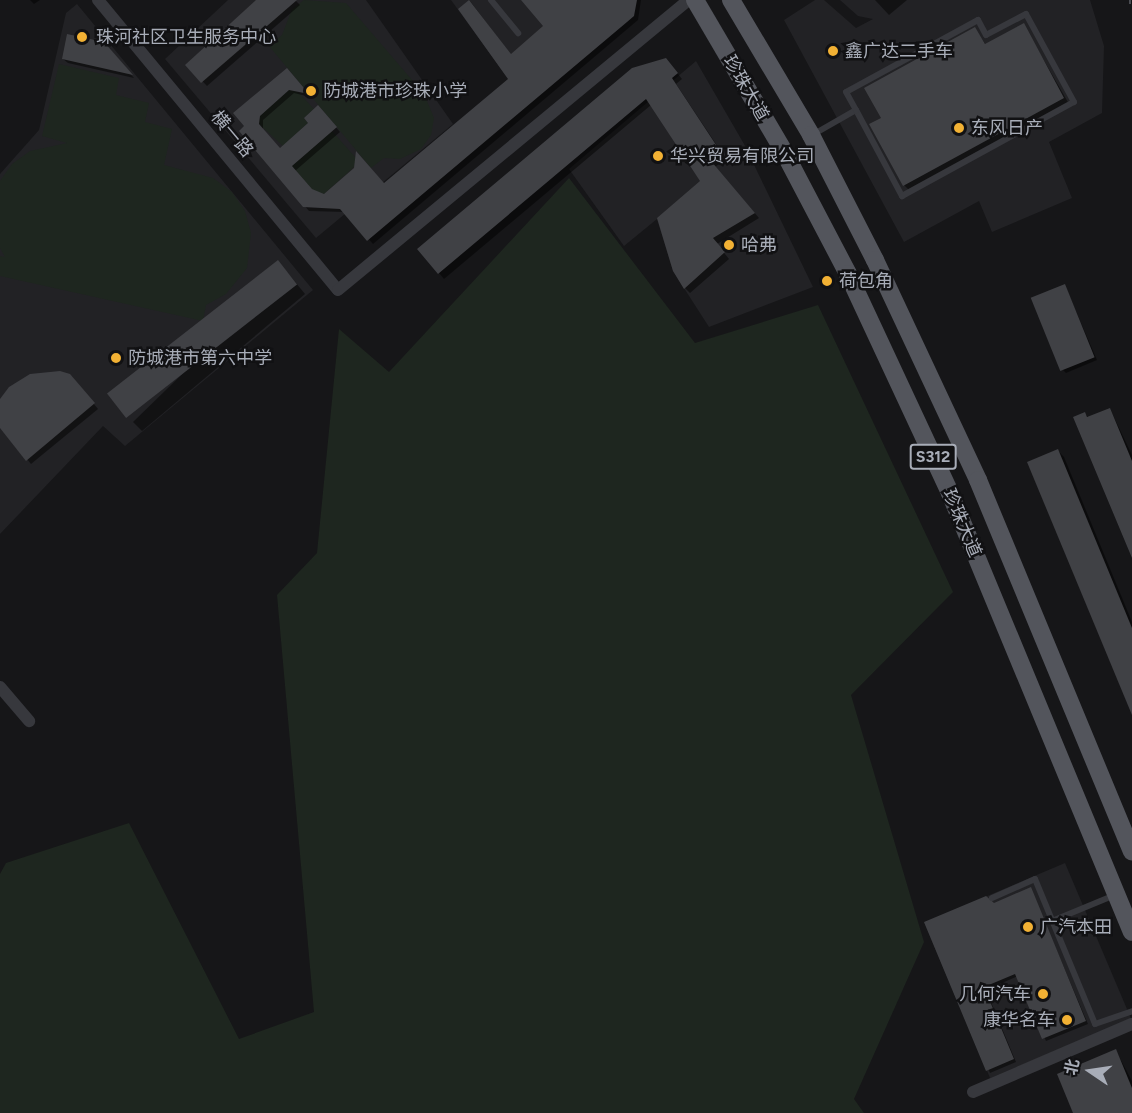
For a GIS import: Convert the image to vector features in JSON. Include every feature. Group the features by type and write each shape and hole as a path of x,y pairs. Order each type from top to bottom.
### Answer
{"main road":[{"name":"珍珠大道","path":"695,0 783,150 848,274 950,493 1132,932"},
{"name":"珍珠大道","path":"731,0 811,135 875,260 978,480 1132,851"}],"street":[{"name":"横一路","path":"98,0 338,290 688,0"},
{"path":"0,687 29,721"},
{"path":"973,1092 1132,1024"}],"lane":[{"path":"491,0 518,33"},
{"path":"1026,14 1074,102 902,196 856,110 846,92 978,20 986,35 1026,14"},
{"path":"811,135 856,110"},
{"path":"992,898 1035,879 1095,1024 1132,1011"},
{"path":"1052,921 1116,894"}],"shaded area":[{"name":"防城港市珍珠小学","path":"228,0 366,0 453,124 316,238 165,59"},
{"path":"304,0 346,3 424,94 434,118 431,135 421,149 400,159 384,158 371,168 269,46 282,35 292,9"},
{"path":"451,0 598,0 507,77"},
{"name":"东风日产","path":"815,0 824,0 856,28 873,19 858,16 840,0 1090,0 1104,46 1102,113 1049,142 1072,198 992,232 979,201 904,242 784,20"},
{"name":"防城港市第六中学","path":"77,4 313,290 125,446 103,426 0,534 0,174 39,130 66,13"},
{"path":"696,61 744,144 813,287 709,327 673,271 657,219 624,246 569,169"},
{"path":"59,64 119,78 116,95 149,103 145,122 172,129 164,165 213,178 232,192 245,211 251,233 247,268 226,294 206,305 203,321 0,276 0,256 5,257 0,248 0,181 12,164 30,151 67,143 42,136"},
{"path":"289,90 298,92 314,109 304,118 308,123 283,146 259,124 260,116"},
{"path":"332,131 356,158 354,167 324,194 315,193 292,166"},
{"path":"569,178 695,343 818,305 953,592 851,695 924,942 854,1099 864,1113 0,1113 0,874 6,863 129,823 239,1039 314,1012 277,595 317,553 339,329 389,372"},
{"path":"1065,863 1131,1019 990,1078 924,923"}],"building":[{"path":"256,0 297,0 201,83 185,65"},
{"path":"469,0 511,54 543,26 521,0 637,0 634,16 367,241 340,209 303,207 239,131 244,126 233,113 287,68 309,94 289,90 260,116 259,124 280,148 308,123 304,118 318,105 337,127 292,166 312,189 324,194 354,168 356,151 384,183 508,79 458,9"},
{"path":"1024,23 1064,98 903,186 869,124 881,118 864,88 975,27 985,44"},
{"path":"67,34 104,42 133,75 62,59"},
{"path":"666,58 678,73 672,78 722,154 711,161 755,213 713,238 725,252 684,289 673,271 657,218 700,181 646,99 438,274 417,249 632,68"},
{"path":"278,260 297,284 126,418 107,394"},
{"path":"1065,284 1095,357 1060,371 1031,298"},
{"path":"60,371 70,374 95,403 26,461 0,428 0,399 9,387 30,374"},
{"path":"1110,408 1132,461 1132,558 1073,417 1085,412 1087,417"},
{"path":"1058,449 1132,628 1132,715 1027,462"},
{"path":"1031,887 1086,1021 1042,1039 1015,974 984,987 1014,1059 986,1071 924,922 986,896 994,903"},
{"path":"1116,1049 1132,1088 1132,1113 1073,1113 1057,1074"}],"place":[{"name":"珠河社区卫生服务中心","path":"82,37"},
{"name":"鑫广达二手车","path":"833,51"},
{"name":"防城港市珍珠小学","path":"311,91"},
{"name":"东风日产","path":"959,128"},
{"name":"华兴贸易有限公司","path":"658,156"},
{"name":"哈弗","path":"729,245"},
{"name":"荷包角","path":"827,281"},
{"name":"防城港市第六中学","path":"116,358"},
{"name":"广汽本田","path":"1028,927"},
{"name":"几何汽车","path":"1043,994"},
{"name":"康华名车","path":"1067,1020"}]}
